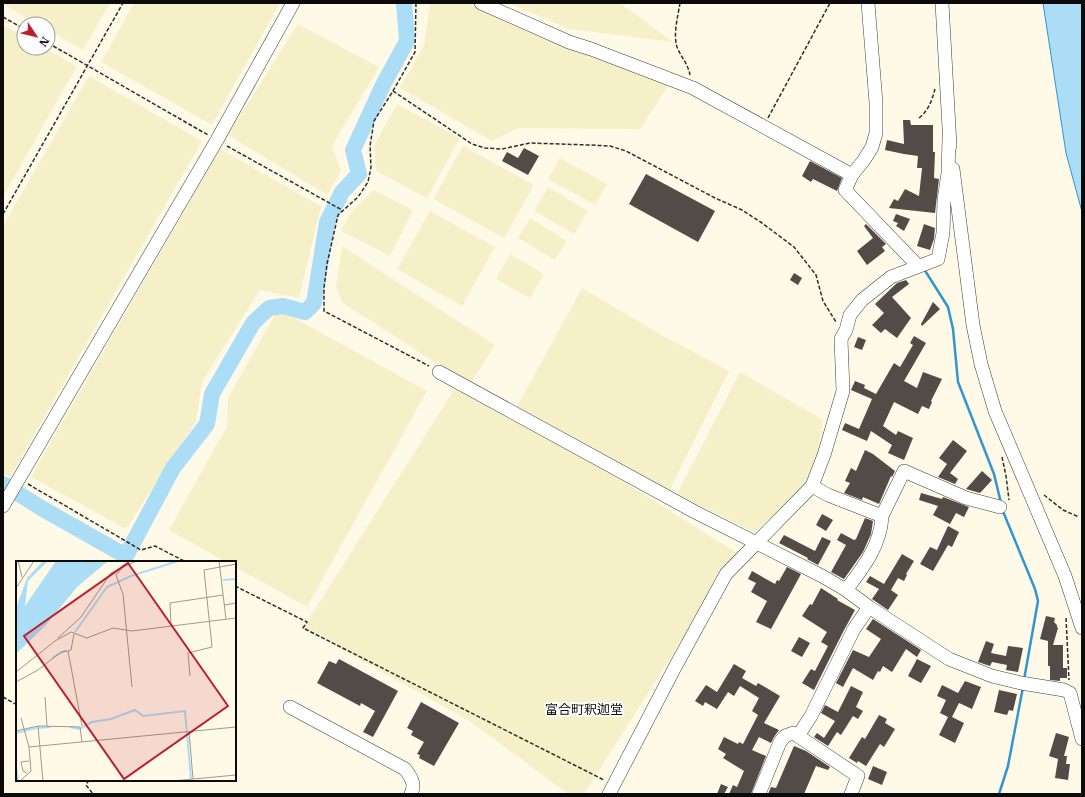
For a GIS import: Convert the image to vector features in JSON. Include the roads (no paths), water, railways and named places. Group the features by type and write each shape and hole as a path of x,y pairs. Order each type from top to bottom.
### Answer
{"street":[{"path":"4,503 217,140 293,3"},
{"path":"481,3 569,42 691,87 852,175"},
{"path":"868,3 879,136 864,160 852,175 845,190 872,211 921,265"},
{"path":"942,3 949,139 973,325 981,364 995,411 1065,576 1082,628"},
{"path":"614,791 674,669 726,574 812,486 824,455 843,391 841,339 846,330 850,315 862,300 891,277 938,259 943,233 949,139"},
{"path":"439,372 695,512 822,576 846,590 869,607 949,659 992,676 1024,684 1064,690 1070,693 1082,739"},
{"path":"846,590 865,565 877,542 882,525 882,516 904,471 966,498 1000,507"},
{"path":"812,486 828,495 882,516"},
{"path":"798,736 811,716 854,629 869,607"},
{"path":"290,707 405,769 413,780 413,791 411,794"},
{"path":"759,794 780,742 785,736 793,733 858,776 851,794"}],"water":[{"path":"1043,3 1082,3 1082,212 1066,153"}],"waterway":[{"path":"3,484 43,509 126,556 173,468 207,424 212,394 253,323 269,308 283,306 305,312 314,303 327,222 342,192 359,174 353,150 384,83 407,41 404,3"},
{"path":"924,269 948,307 953,329 958,382 994,474 1001,503"},
{"path":"1002,509 1035,589 1038,601 1024,680"},
{"path":"999,794 1008,766 1023,687"}],"district":[{"name":"富合町釈迦堂","path":"584,709"}]}
